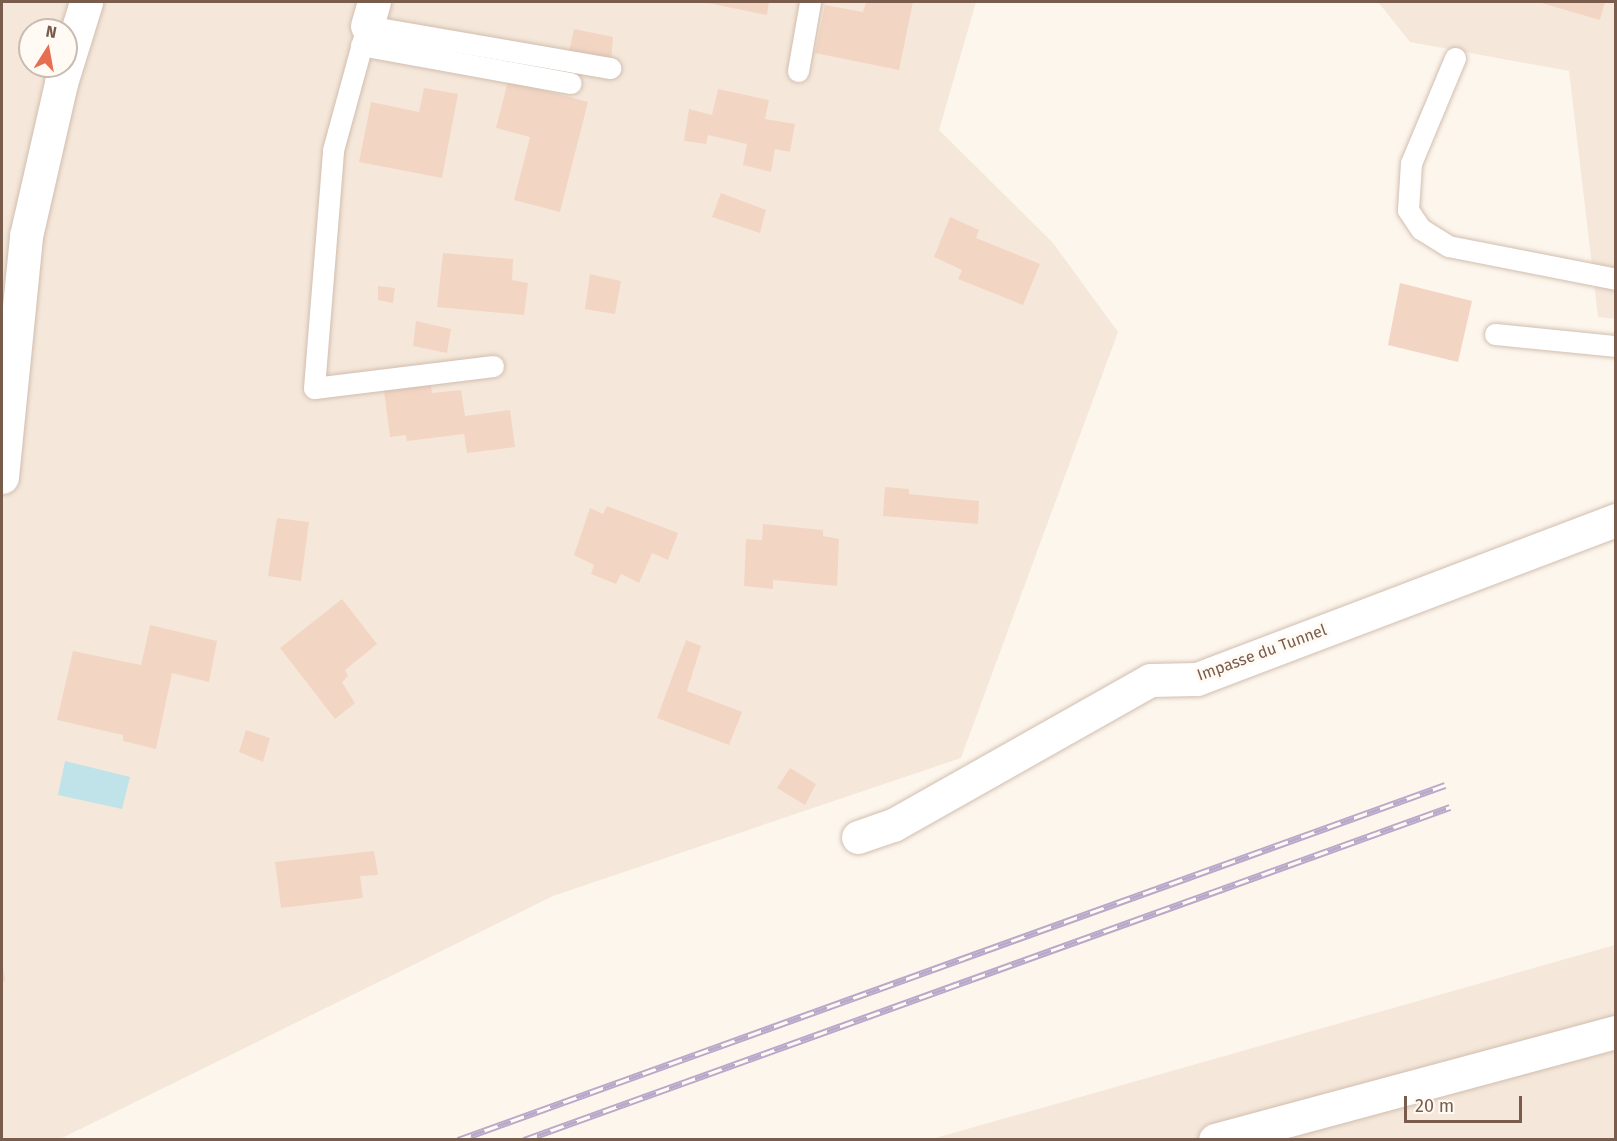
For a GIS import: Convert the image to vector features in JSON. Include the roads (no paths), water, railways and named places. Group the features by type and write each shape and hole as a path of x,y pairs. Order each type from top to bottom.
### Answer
{"street":[{"path":"2,477 26,236 61,83 86,2"},
{"name":"Impasse du Tunnel","path":"858,837 893,825 1150,680 1197,679 1616,520"},
{"path":"1215,1140 1616,1032"}],"lane":[{"path":"798,71 810,2"},
{"path":"367,24 610,68"},
{"path":"367,24 571,83"},
{"path":"367,24 333,150 314,388 493,366"},
{"path":"1455,58 1411,163 1408,210 1421,229 1448,246 1616,279"},
{"path":"1496,334 1616,346"}],"water":[{"path":"65,761 130,777 122,809 58,795"}],"railway":[{"path":"458,1140 1445,785"},
{"path":"524,1140 1450,807"}]}
